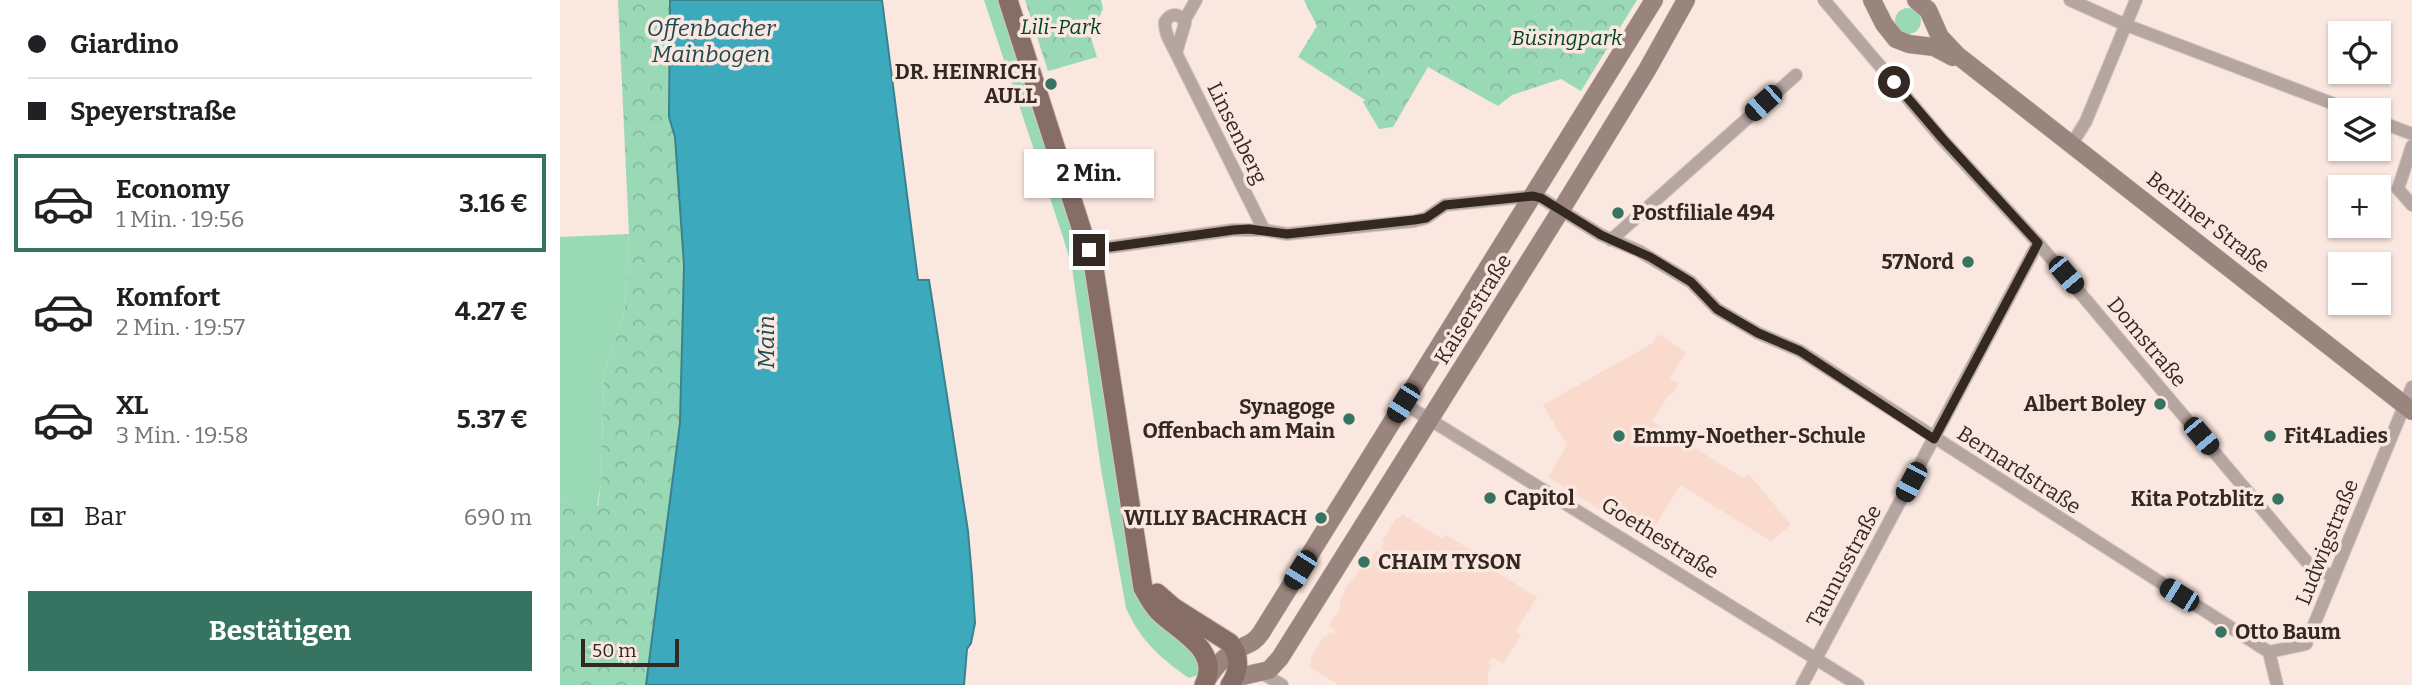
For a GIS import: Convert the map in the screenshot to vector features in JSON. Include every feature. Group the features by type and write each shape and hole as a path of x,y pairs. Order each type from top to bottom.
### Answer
{"main road":[{"path":"1008,0 1089,250 1098,291 1143,589 1154,607 1233,666"},
{"name":"Kaiserstraße","path":"1255,642 1654,0"},
{"name":"Kaiserstraße","path":"1260,673 1272,668 1280,658 1431,420 1647,70 1686,0"},
{"name":"Berliner Straße","path":"1872,0 1888,32 1896,40 1934,47 1974,69"},
{"name":"Berliner Straße","path":"1916,0 1928,10 1944,43 1974,69 2408,408"},
{"path":"1140,566 1151,587 1164,600 1225,638 1233,666"},
{"path":"1189,634 1207,660 1205,683"},
{"path":"1233,666 1255,642"},
{"path":"1255,642 1260,673"},
{"path":"1205,683 1217,666 1233,666 1260,673"}],"street":[{"path":"1176,53 1185,26 1184,20 1196,0"},
{"name":"Domstraße","path":"1824,0 1942,138 2038,243 2305,561 2312,568 2333,576"},
{"path":"2070,0 2328,102"},
{"path":"2072,144 2086,121 2136,0"},
{"name":"Linsenberg","path":"1184,20 1174,14 1170,15 1165,22 1166,33 1264,230"},
{"path":"1611,240 1796,75"},
{"path":"2391,126 2412,134"},
{"path":"2412,146 2398,189 2412,205"},
{"path":"1089,250 1233,230 1264,230 1287,234 1414,220 1426,218 1445,205 1533,196"},
{"name":"Bernardstraße","path":"1533,196 1611,240 1650,257 1691,282 1717,309 1765,337 1781,341 1800,351 2269,652"},
{"name":"Taunusstraße","path":"1802,685 2038,243"},
{"name":"Ludwigstraße","path":"2269,652 2306,644 2333,576 2408,408 2412,387"},
{"name":"Goethestraße","path":"1403,403 1858,685"},
{"path":"2269,652 2277,685"},
{"path":"1260,673 1280,684"}],"shaded area":[{"name":"Emmy-Noether-Schule","path":"1658,334 1686,352 1670,378 1678,384 1652,421 1743,478 1749,474 1791,525 1771,541 1680,485 1647,539 1548,477 1567,445 1543,405 1653,343"},
{"path":"1402,514 1443,539 1446,535 1479,555 1477,560 1537,597 1516,631 1521,635 1503,664 1492,657 1488,663 1492,666 1488,673 1488,685 1339,685 1308,666 1324,636 1326,638 1329,632 1333,634 1335,630 1329,626 1341,607 1339,605 1347,585 1364,569 1376,550 1382,554 1382,541 1396,518 1399,519"}],"green space":[{"path":"618,0 670,0 669,117 675,137 684,265 680,423 646,685 560,685 560,500 598,506 604,374 624,313 629,234"},
{"path":"984,0 1000,0 1085,266 1138,597 1145,611 1195,650 1200,674 1189,678 1152,648 1126,608 1101,469 1072,268"},
{"name":"Lili-Park","path":"1025,0 1101,0 1103,9 1097,22 1087,25 1097,57 1048,71"},
{"name":"Büsingpark","path":"1304,0 1637,0 1581,91 1561,79 1512,95 1498,106 1428,67 1393,127 1379,129 1363,102 1365,100 1298,57 1317,26"},
{"path":"1908,8 1917,12 1921,21 1917,30 1908,34 1899,30 1895,21 1899,12"},
{"path":"629,234 624,313 604,374 601,483 597,507 560,500 560,237"}],"water":[{"path":"670,0 882,0 918,280 929,280 968,531 975,623 967,649 964,685 646,685 680,423 684,265 675,137 669,117"}],"place":[{"name":"DR. HEINRICH AULL","path":"1051,84"},
{"name":"Postfiliale 494","path":"1618,213"},
{"name":"57Nord","path":"1968,262"},
{"name":"Albert Boley","path":"2160,404"},
{"name":"Synagoge Offenbach am Main","path":"1349,419"},
{"name":"Emmy-Noether-Schule","path":"1619,436"},
{"name":"Fit4Ladies","path":"2270,436"},
{"name":"Capitol","path":"1490,498"},
{"name":"Kita Potzblitz","path":"2278,499"},
{"name":"WILLY BACHRACH","path":"1321,518"},
{"name":"CHAIM TYSON","path":"1364,562"},
{"name":"Otto Baum","path":"2221,632"}],"route":[{"path":"1089,250 1233,230 1264,230 1287,234 1420,220 1445,205 1533,196 1541,198 1601,235 1650,257 1691,282 1717,309 1765,337 1781,341 1800,351 1934,439 2038,243 1894,82"}],"water label":[{"name":"Offenbacher Mainbogen","path":"711,41"},
{"name":"Main","path":"766,342"}]}
